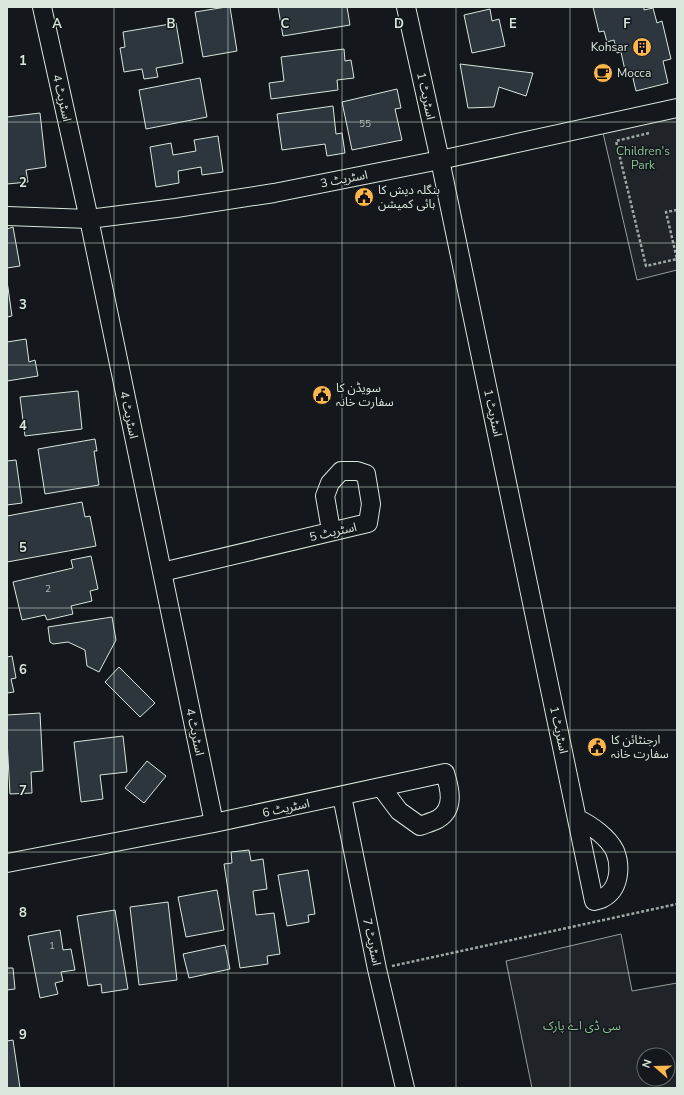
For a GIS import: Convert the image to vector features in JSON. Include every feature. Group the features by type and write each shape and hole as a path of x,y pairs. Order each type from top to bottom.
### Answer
{"street":[{"name":"اسٹریٹ 4","path":"42,7 89,219 214,823"},
{"name":"اسٹریٹ 1","path":"406,7 440,160 578,819"},
{"name":"اسٹریٹ 3","path":"7,216 89,219 176,208 274,193 440,160 677,108"},
{"name":"اسٹریٹ 5","path":"162,572 368,523 371,504 366,474 357,471 340,471 330,483 326,496 331,530"},
{"name":"اسٹریٹ 6","path":"7,863 214,823 342,796 445,772 450,788 449,806 438,819 420,826 399,811 384,791"},
{"name":"اسٹریٹ 7","path":"342,796 377,969 405,1088"}],"path":[{"path":"654,132 616,141 646,266 677,259 666,212 677,209"},
{"path":"377,969 677,904"}],"green space":[{"name":"Children's Park","path":"677,115 677,270 637,280 603,133"},
{"name":"سی ڈی اے پارک","path":"621,934 632,991 677,983 677,1088 532,1088 506,961"}],"building":[{"path":"230,7 237,51 203,57 195,12"},
{"path":"278,7 347,7 350,25 283,36"},
{"name":"Kohsar","path":"593,7 644,7 644,10 653,8 657,23 662,21 671,59 663,61 668,83 636,91 632,74 626,75 621,52 617,53 614,40 607,42 604,31 599,32"},
{"path":"490,9 492,21 499,19 505,46 472,53 464,15"},
{"path":"176,23 183,63 156,68 158,77 144,79 142,69 124,72 120,48 125,47 123,32"},
{"path":"344,49 345,61 351,60 354,78 337,80 338,90 271,99 269,83 284,81 281,57"},
{"path":"460,64 533,73 526,96 499,87 494,107 468,108"},
{"path":"200,78 207,117 146,129 139,90"},
{"path":"397,89 401,108 395,109 402,140 352,150 342,102"},
{"path":"333,106 336,134 342,133 345,153 327,156 325,144 282,150 277,114"},
{"path":"40,113 46,167 26,170 28,182 7,184 7,117"},
{"path":"218,136 223,172 202,175 201,167 178,171 179,183 156,187 150,147 171,143 173,155 196,151 194,140"},
{"path":"13,227 20,266 7,268 7,229"},
{"path":"7,281 12,316 7,317"},
{"path":"26,339 29,362 35,360 38,376 7,381 7,342"},
{"path":"78,391 82,429 25,436 20,397"},
{"path":"95,439 97,451 94,451 99,485 45,494 38,449"},
{"path":"16,460 22,503 7,505 7,461"},
{"path":"82,502 85,517 90,516 96,546 7,562 7,516"},
{"path":"91,556 98,589 90,591 92,601 71,606 73,614 47,620 45,615 22,620 13,582 73,568 71,560"},
{"path":"112,617 116,640 99,672 87,666 85,650 68,642 53,644 50,642 48,627"},
{"path":"12,656 16,678 11,679 14,692 7,693 7,657"},
{"path":"119,667 155,703 140,717 105,682"},
{"path":"40,713 43,771 31,772 32,793 10,794 7,715"},
{"path":"123,736 127,772 100,775 103,799 81,802 74,742"},
{"path":"147,761 166,776 144,803 125,788"},
{"path":"249,850 251,861 263,859 267,889 253,891 256,915 274,913 280,954 267,956 268,964 240,968 224,864 232,863 231,852"},
{"path":"308,870 315,914 308,915 309,922 287,926 278,875"},
{"path":"217,890 224,930 186,937 178,897"},
{"path":"168,902 177,980 139,985 130,907"},
{"path":"115,910 128,989 102,993 101,984 88,986 77,916"},
{"path":"60,930 63,950 71,949 75,970 61,972 63,981 55,983 58,994 40,998 28,936"},
{"path":"225,945 230,969 189,978 183,954"},
{"path":"7,968 13,968 15,989 7,990"},
{"path":"13,1040 20,1088 7,1088 7,1041"}],"place":[{"name":"Kohsar","path":"642,47"},
{"name":"Mocca","path":"603,73"},
{"name":"بنگلہ دیش کا ہائی کمیشن","path":"364,197"},
{"name":"سویڈن کا سفارت خانہ","path":"322,395"},
{"name":"ارجنٹائن کا سفارت خانہ","path":"597,747"}]}
